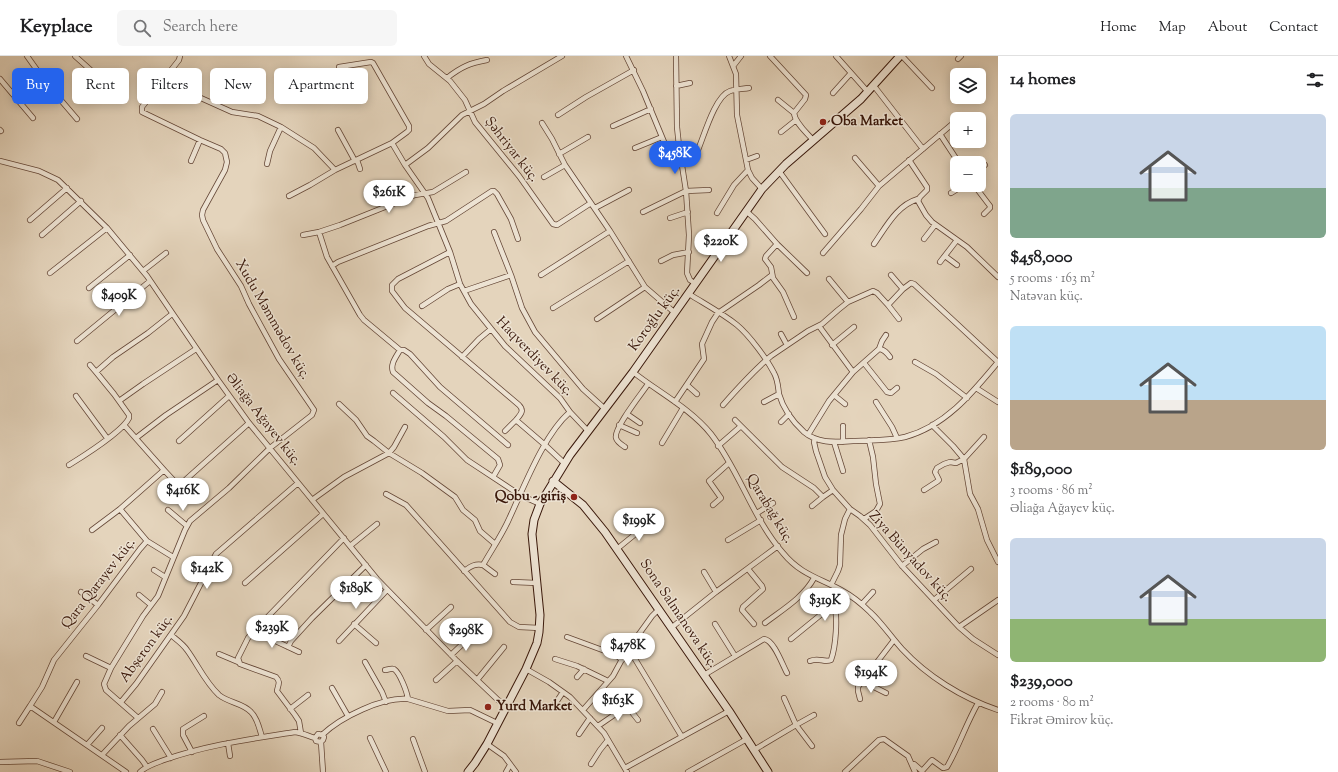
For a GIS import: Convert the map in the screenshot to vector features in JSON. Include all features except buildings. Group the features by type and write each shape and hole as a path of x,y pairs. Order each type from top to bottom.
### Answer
{"street":[{"path":"26,56 46,84 77,119"},
{"path":"76,56 89,68"},
{"name":"Xudu Məmmədov küç.","path":"172,68 180,56"},
{"name":"Şəhriyar küç.","path":"424,56 429,64 447,78 465,100 472,118 519,176 553,224 557,224 591,203"},
{"path":"405,165 428,148 462,115 484,104 562,56"},
{"path":"626,56 634,70 662,137 676,162 682,163 689,160 698,150 715,107 728,92 749,88"},
{"path":"676,56 677,127 688,212 689,252 687,273 690,280 696,284"},
{"path":"729,56 734,65 737,115 748,170 752,178 762,189"},
{"path":"734,65 741,56"},
{"path":"770,56 806,95 805,99 794,113"},
{"path":"836,56 868,92"},
{"path":"901,56 932,88"},
{"name":"Koroğlu küç.","path":"468,772 487,744 526,669 537,643 540,628 540,615 532,534 534,520 540,504 588,431 633,372 762,189 778,171 868,92 901,56"},
{"path":"447,78 466,65 487,60"},
{"path":"289,196 336,170 392,143 409,130 409,126 373,63 371,62 339,67"},
{"path":"558,115 586,97 634,70"},
{"path":"833,93 852,73"},
{"path":"0,78 33,118"},
{"path":"676,86 690,83"},
{"path":"874,86 923,149"},
{"path":"202,99 232,112 258,116 281,127 314,148 336,170"},
{"path":"778,100 794,113 796,120 813,140"},
{"name":"Xudu Məmmədov küç.","path":"138,718 104,687 111,668 158,596 186,526 229,488 270,448 312,415 314,410 279,359 249,304 241,286 217,249 202,215 203,210 225,170 227,157 221,149 142,112 142,107 144,104"},
{"path":"613,126 651,109"},
{"path":"781,132 796,120"},
{"path":"542,123 565,165 610,231 645,287 675,313"},
{"path":"823,253 861,210 879,186 950,126"},
{"path":"267,164 270,151 281,127"},
{"path":"338,130 360,169"},
{"path":"940,134 954,156"},
{"path":"559,154 588,137"},
{"path":"635,148 662,137"},
{"path":"191,162 200,140"},
{"name":"Haqverdiyev küç.","path":"392,143 405,165 425,193 450,252 460,284 471,304 513,355 536,374 560,398 570,412 588,431"},
{"path":"746,160 757,156"},
{"path":"854,158 879,186"},
{"path":"874,244 899,211 910,202 918,199 927,190 927,187 909,160"},
{"name":"Əliağa Ağayev küç.","path":"0,161 45,173 58,180 107,228 143,271 249,423 323,514 387,590 457,661 506,706"},
{"path":"544,177 565,165"},
{"path":"717,213 734,185 748,170"},
{"path":"778,171 825,234"},
{"path":"303,235 319,232 415,195 436,191 466,172"},
{"path":"30,220 66,188"},
{"path":"594,208 629,190"},
{"path":"643,212 686,191 709,190"},
{"path":"332,266 338,262 428,226 446,221 494,191 511,219 518,239"},
{"path":"979,192 990,206 984,214"},
{"path":"918,199 926,215 935,225 967,247 998,277"},
{"path":"42,235 80,201"},
{"path":"746,211 807,273"},
{"path":"670,218 688,212"},
{"path":"924,239 935,225"},
{"path":"50,272 107,228"},
{"path":"541,275 610,231"},
{"path":"319,232 323,248 360,315 400,350 404,350 410,354 440,387 508,445"},
{"path":"494,232 522,308 536,332 582,389 605,409"},
{"path":"940,262 957,240"},
{"path":"777,244 765,259 771,267 772,275 783,292 794,317"},
{"path":"450,252 398,279 391,288 405,308 521,407 522,412 505,430"},
{"path":"661,261 673,255 689,252"},
{"path":"143,271 166,253"},
{"path":"89,288 130,255"},
{"path":"945,256 957,264"},
{"path":"553,308 629,261"},
{"path":"464,291 511,275"},
{"path":"674,402 704,360 702,344 712,322 718,313 772,275"},
{"path":"891,275 903,289"},
{"path":"829,278 848,302"},
{"path":"77,341 150,281"},
{"path":"422,306 448,289 460,284"},
{"path":"689,294 742,330 766,360 776,377 779,394 783,404 799,426 808,435 834,442 909,436 932,425 959,406 998,362 914,284 909,284 888,304"},
{"path":"597,318 645,287"},
{"path":"723,405 766,360 808,331 818,326 848,302 873,291 877,292 899,319"},
{"path":"96,372 113,357 148,333 172,314"},
{"path":"818,326 853,372"},
{"path":"832,345 854,327"},
{"path":"462,357 491,329"},
{"path":"781,334 787,345"},
{"path":"808,435 825,406 853,372 879,349 886,335"},
{"path":"119,402 143,384 196,349"},
{"path":"879,349 882,349 890,357"},
{"path":"400,350 392,363 393,372 428,403 498,459 500,465 493,477"},
{"path":"915,362 936,374 967,398"},
{"path":"864,363 887,392 891,393 897,388"},
{"path":"69,465 124,425 129,418 129,415 90,365"},
{"name":"Qarabağ küç.","path":"633,372 684,408 702,425 729,463 761,520 778,546 792,562 814,578 841,590 862,604 872,613 908,656 924,669 964,696 998,710"},
{"path":"136,438 166,414 218,380"},
{"path":"625,447 617,441 616,438 620,425 648,384"},
{"path":"687,385 697,394"},
{"path":"976,388 998,402"},
{"path":"393,393 444,437 467,460 520,495 540,504"},
{"path":"764,402 779,394"},
{"path":"834,395 845,404"},
{"path":"76,396 107,438"},
{"path":"179,441 229,396"},
{"path":"876,402 892,426 897,438"},
{"path":"339,404 356,420 367,436 389,453 422,472 455,497 463,510 475,520 480,531 495,544"},
{"path":"662,443 684,408"},
{"path":"483,564 509,520 545,445 560,422 570,412"},
{"path":"627,414 640,422"},
{"path":"781,422 789,414"},
{"path":"516,420 565,464"},
{"path":"735,420 782,467 814,488 823,498"},
{"path":"124,425 177,484 182,483 249,423"},
{"path":"620,425 638,433"},
{"path":"932,425 964,459 970,494 978,509 988,540 998,562"},
{"path":"718,446 741,426"},
{"path":"843,426 843,442"},
{"path":"312,500 344,477 389,453 405,427"},
{"path":"924,490 939,480 936,468 950,462 956,463 964,459 984,437"},
{"name":"Ziya Bünyadov küç.","path":"815,438 814,442 816,450 825,477 833,490 850,509 864,519 902,566 959,627 973,639 998,655"},
{"path":"864,519 876,511 880,504 869,440"},
{"path":"834,442 843,471"},
{"path":"713,505 721,498 709,481 729,463"},
{"path":"92,530 120,509 164,470"},
{"name":"Sona Salmanova küç.","path":"554,481 586,508 617,549 729,711 768,772"},
{"name":"Abşeron küç.","path":"121,702 172,635 190,606 212,559 221,548 298,483"},
{"path":"812,506 833,490"},
{"path":"386,494 406,506 510,622 519,627 540,628"},
{"path":"757,513 773,502"},
{"name":"Qara Qarayev küç.","path":"19,723 42,687 54,660 147,541 120,509"},
{"path":"831,585 840,565 841,535 845,519 850,509"},
{"path":"168,510 186,526"},
{"path":"245,583 323,514"},
{"path":"728,540 761,520"},
{"path":"617,549 650,522"},
{"path":"350,546 377,524"},
{"path":"238,662 238,658 246,642 254,631 344,538"},
{"path":"147,541 173,557"},
{"path":"902,566 923,549 936,542"},
{"path":"671,628 716,592 778,546"},
{"path":"464,571 471,566 483,564 495,574"},
{"path":"288,647 291,641 307,623 366,565"},
{"path":"748,569 763,587 762,591 743,607 742,610 754,624"},
{"path":"934,600 971,569"},
{"path":"154,570 165,577"},
{"path":"704,572 716,592"},
{"path":"194,573 204,576"},
{"path":"765,623 804,592 810,586 814,578"},
{"path":"513,582 537,583"},
{"path":"339,641 387,590"},
{"path":"791,638 834,603 841,590"},
{"path":"81,592 98,605"},
{"path":"862,604 874,592"},
{"path":"139,595 151,605"},
{"path":"959,627 998,600"},
{"path":"810,661 817,659 827,661 831,660 836,621 836,610 834,603"},
{"path":"426,630 451,607"},
{"path":"583,710 617,670 626,652 658,610"},
{"path":"354,624 376,643"},
{"path":"715,624 735,656"},
{"path":"254,631 299,652"},
{"path":"172,635 186,648 203,675 218,694 227,701 243,706 251,712 257,720 262,737"},
{"path":"451,655 471,636"},
{"path":"567,637 616,655 622,660"},
{"path":"704,675 760,641 767,639 772,643 787,673"},
{"path":"860,699 858,687 894,640"},
{"path":"477,680 504,647"},
{"path":"626,652 635,659 682,737"},
{"path":"219,654 240,664 276,677 280,682 277,691 299,721 301,732"},
{"path":"86,656 111,668"},
{"path":"555,658 584,669 608,681"},
{"path":"436,680 457,661"},
{"path":"365,662 386,702"},
{"path":"385,670 391,669 395,671 406,689 408,699"},
{"path":"526,669 563,692 583,710 598,726 626,770 729,711"},
{"path":"577,677 584,669"},
{"path":"862,681 886,693"},
{"path":"54,722 77,682"},
{"path":"332,688 348,716"},
{"path":"102,755 120,735 155,704 162,692"},
{"path":"555,704 563,692"},
{"path":"290,709 308,695"},
{"path":"315,738 318,734 322,735 332,725 348,716 366,708 403,698 448,711 470,710 497,723"},
{"path":"784,698 796,725 812,746"},
{"path":"912,765 914,764 922,771 932,760 943,768 946,768 978,703"},
{"path":"30,706 126,772"},
{"path":"598,726 627,706 638,720"},
{"path":"754,750 814,715"},
{"path":"192,752 183,735 183,729 204,716"},
{"path":"579,734 590,718"},
{"path":"87,745 102,728"},
{"path":"153,729 171,758"},
{"path":"140,772 147,767 171,758 228,743 262,737 301,732 315,738 317,742 321,742"},
{"path":"120,735 147,767"},
{"path":"322,735 324,739 321,742 323,772"},
{"path":"370,738 386,772"},
{"path":"413,739 425,772"},
{"path":"688,772 747,739"},
{"path":"591,764 608,740"},
{"path":"845,772 882,740 887,741 904,753 910,760 915,772"},
{"path":"228,743 230,756"},
{"path":"487,744 504,756 516,772"},
{"path":"0,762 37,761 70,772"},
{"path":"506,772 510,765"}],"place":[{"name":"Oba Market","path":"823,122"},
{"name":"Qobu - giriş","path":"574,497"},
{"name":"Yurd Market","path":"488,707"}]}
